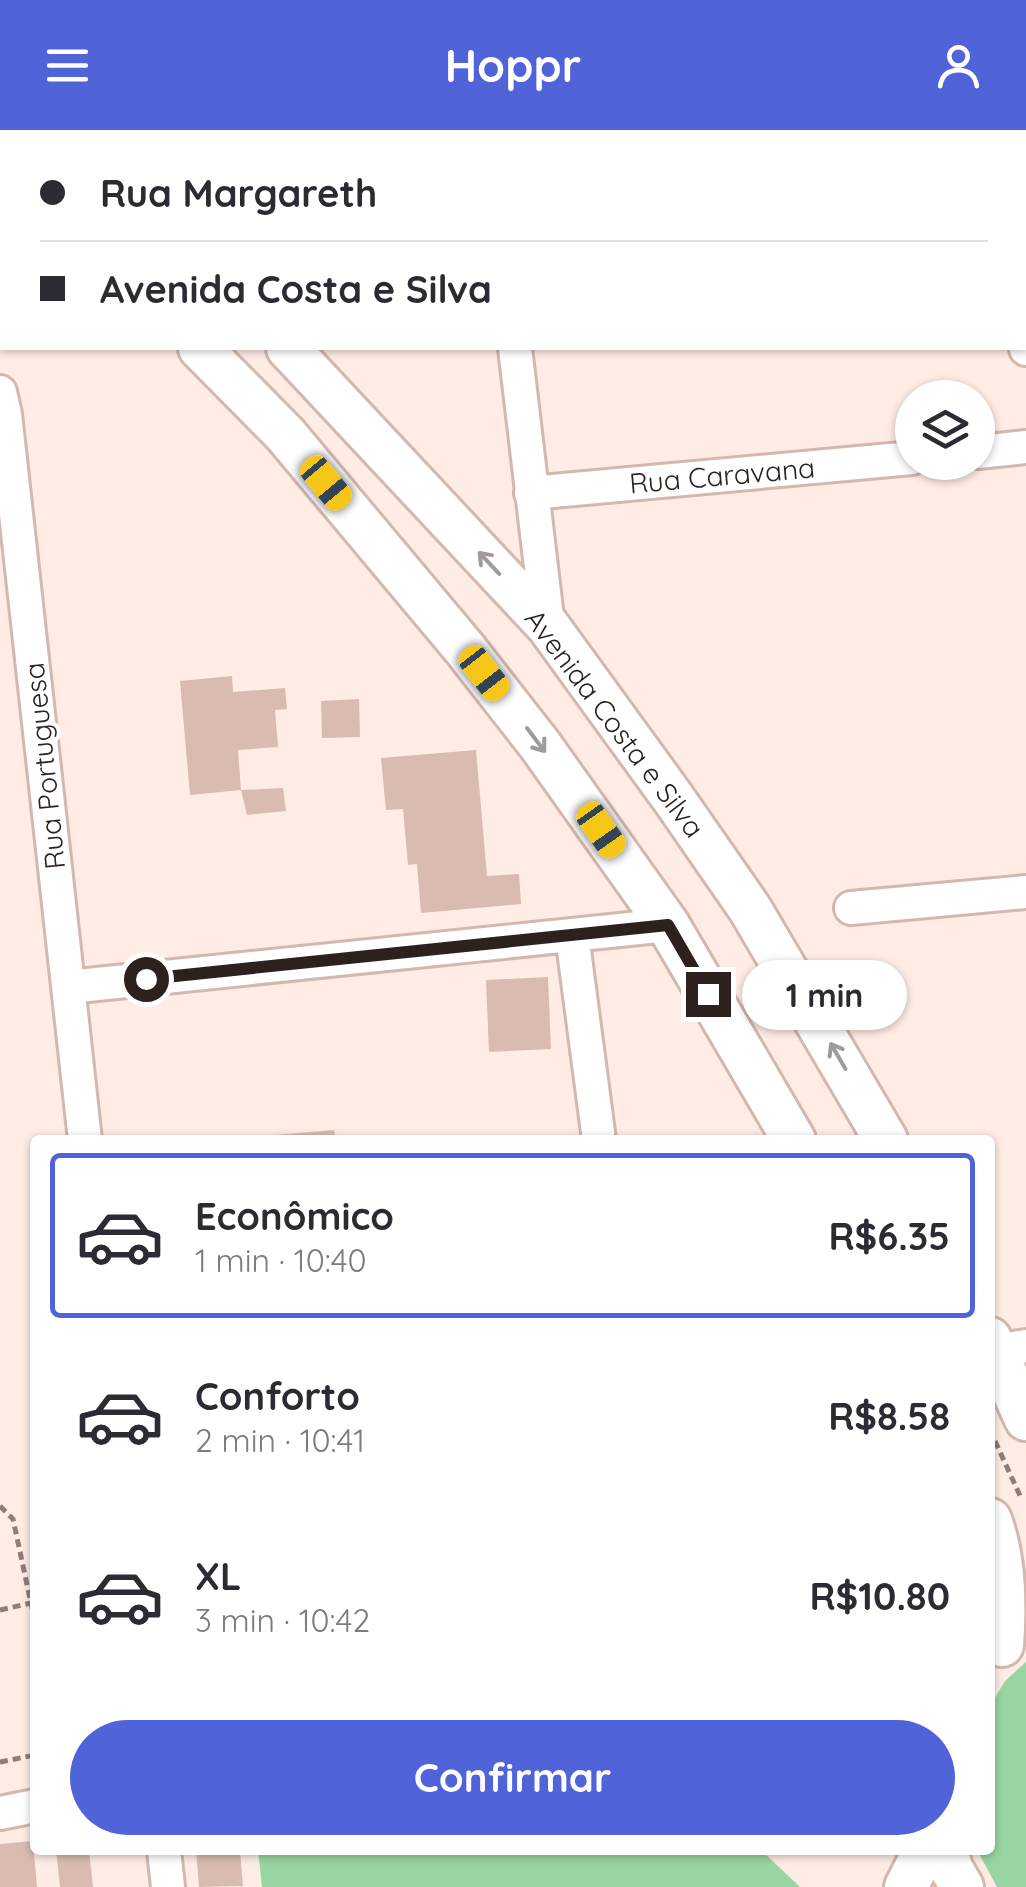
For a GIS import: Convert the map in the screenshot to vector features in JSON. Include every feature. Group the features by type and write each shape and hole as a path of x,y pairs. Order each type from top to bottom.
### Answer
{"main road":[{"path":"178,350 285,434"},
{"path":"202,350 285,434 530,731 668,925 791,1135"},
{"name":"Avenida Costa e Silva","path":"290,350 548,626 750,909 883,1135"},
{"path":"303,350 354,417"},
{"path":"1004,1345 1026,1420"},
{"path":"995,1538 1006,1644"},
{"path":"906,1887 922,1855"},
{"path":"947,1855 962,1887"}],"street":[{"path":"515,350 548,626"},
{"name":"Rua Portuguesa","path":"0,392 84,1135"},
{"path":"995,450 1026,447"},
{"name":"Rua Caravana","path":"530,493 895,460"},
{"path":"851,908 1026,892"},
{"path":"68,987 668,925"},
{"path":"572,935 598,1135"},
{"path":"0,1812 30,1807"},
{"path":"165,1855 168,1887"}],"path":[{"path":"995,1441 1026,1507"},
{"path":"0,1506 14,1519 30,1598"},
{"path":"0,1610 30,1603"},
{"path":"0,1762 30,1756"}],"green space":[{"path":"1026,1662 1026,1887 997,1887 980,1855 995,1855 995,1698 1005,1681"},
{"path":"259,1855 766,1855 800,1887 262,1887"}],"building":[{"path":"232,676 233,692 285,688 287,709 275,710 278,747 238,750 241,790 190,795 180,681"},
{"path":"359,699 360,737 322,738 321,701"},
{"path":"476,750 487,876 519,874 521,904 421,913 417,864 408,865 403,809 386,810 381,758"},
{"path":"283,788 286,811 247,815 241,790"},
{"path":"548,977 551,1049 489,1052 486,980"},
{"path":"334,1130 335,1135 275,1135"},
{"path":"30,1841 37,1887 0,1887 0,1844"},
{"path":"57,1855 90,1855 93,1887 60,1887"},
{"path":"196,1855 240,1855 243,1886 199,1887"}],"route":[{"path":"146,979 668,925 708,994"}]}
